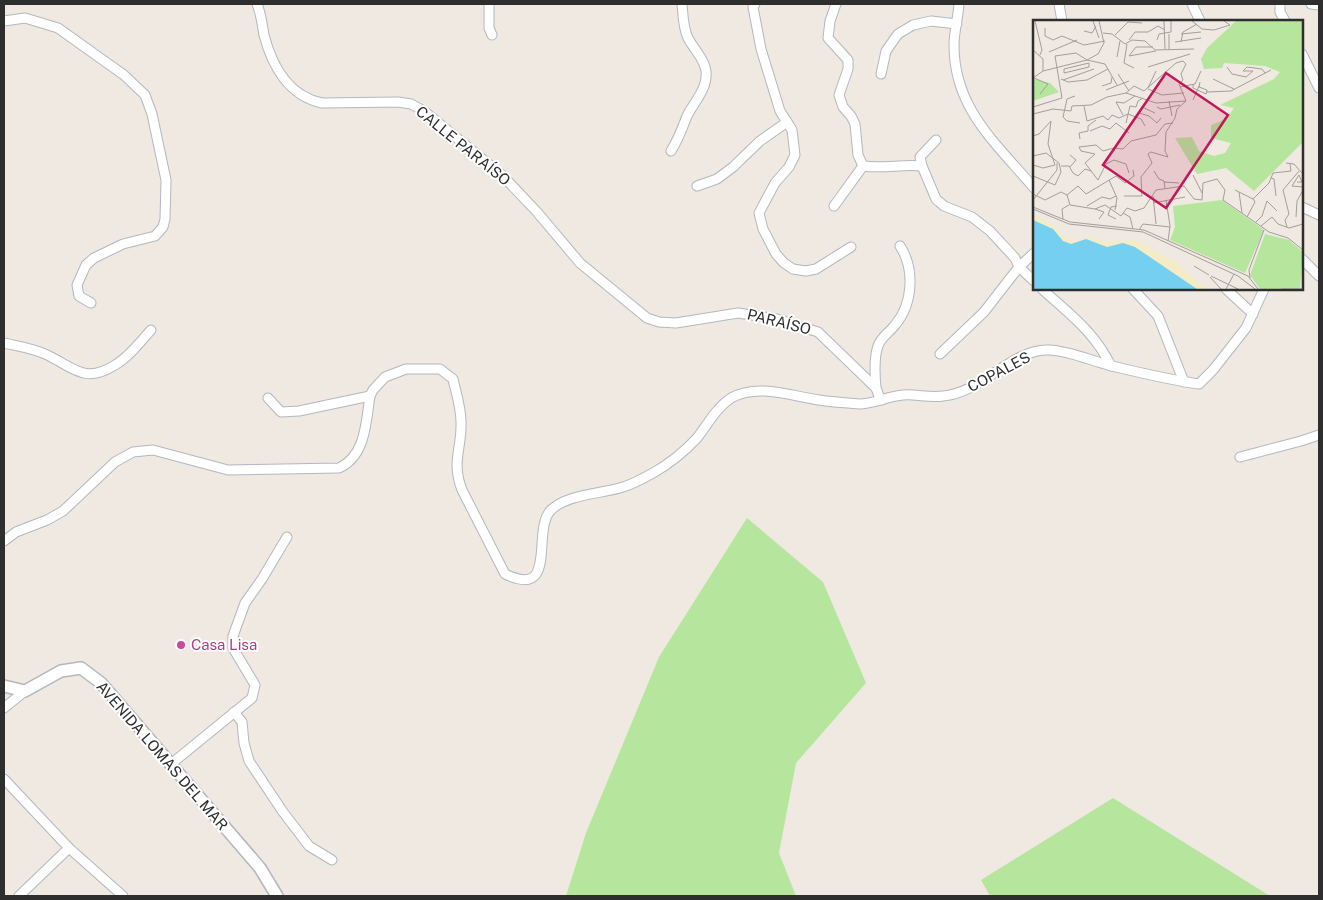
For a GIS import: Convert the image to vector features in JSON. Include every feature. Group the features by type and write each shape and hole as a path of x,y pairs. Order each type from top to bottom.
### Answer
{"main road":[{"name":"AVENIDA LOMAS DEL MAR","path":"25,691 61,671 81,668 102,683 260,868 277,896"},
{"path":"4,686 25,691"}],"street":[{"name":"CALLE PARAÍSO","path":"257,4 265,37 277,69 283,79 293,89 311,101 322,103 398,102 411,104 424,111 502,175 537,212 580,264 647,318 659,322 676,323"},
{"path":"489,4 489,28 492,35"},
{"path":"671,152 705,82 706,70 701,57 694,50 687,35 682,4"},
{"path":"754,4 761,49 780,111 792,130 795,155 789,167 775,182 759,213 763,229 776,254 784,263 793,268 806,271 816,269 851,247"},
{"path":"836,4 830,22 828,38 848,60 848,69 839,95 843,107 855,124 858,155 863,166"},
{"path":"959,4 954,44 955,64 960,88 976,121 1033,187"},
{"path":"1059,4 1062,20"},
{"path":"1192,4 1200,20"},
{"path":"1280,4 1280,12 1284,20"},
{"path":"1311,4 1319,5"},
{"path":"4,21 25,18 58,28 124,75 145,96 152,114 166,180 165,219 162,227 154,236 123,244 94,258 86,265 77,285 79,296 91,303"},
{"path":"881,74 886,51 898,34 913,25 931,22 957,24"},
{"path":"1303,56 1319,88"},
{"path":"698,186 717,179 733,167 760,141 787,122"},
{"path":"936,140 923,151 920,157 936,199 944,206 972,217 990,231 1015,258 1019,267 1033,280"},
{"path":"863,166 874,168 921,163"},
{"path":"834,206 863,166"},
{"path":"1303,207 1319,215"},
{"path":"876,388 877,347 900,319 908,298 911,282 906,254 900,246"},
{"path":"940,354 984,312 1019,267 1033,254"},
{"path":"1303,260 1319,276"},
{"path":"1043,290 1078,320 1104,352 1111,366"},
{"path":"1134,290 1158,316 1184,382 1199,384 1246,328 1264,290"},
{"path":"1227,290 1253,314"},
{"name":"PARAÍSO","path":"676,323 738,313 777,319 818,332 876,388 882,400"},
{"path":"4,343 42,353 76,372 93,374 110,368 124,358 151,330"},
{"name":"COPALES","path":"370,396 385,377 406,369 440,370 453,379 461,422 456,466 462,490 505,574 517,580 528,580 537,573 541,560 544,521 550,510 562,503 624,486 653,473 688,447 716,411 732,398 748,392 769,391 821,400 861,404 901,395 943,396 958,394 977,385 1026,354 1047,350 1072,354 1111,366 1184,382"},
{"path":"4,541 16,532 47,520 63,511 115,462 133,452 153,450 228,470 339,468 348,464 364,439 370,396 299,411 281,412 268,398"},
{"path":"1240,457 1319,435"},
{"path":"171,764 252,698 255,685 234,648 233,636 245,604 287,537"},
{"path":"4,708 25,691"},
{"path":"234,712 242,722 244,743 249,761 283,812 309,846 332,860"},
{"path":"4,779 68,848 123,896"},
{"path":"19,896 68,848"}],"green space":[{"path":"747,518 823,582 866,683 796,763 779,853 796,896 566,896 586,833 659,657"},
{"path":"1113,798 1270,896 990,896 981,880"}],"place":[{"name":"Casa Lisa","path":"181,645"}]}
